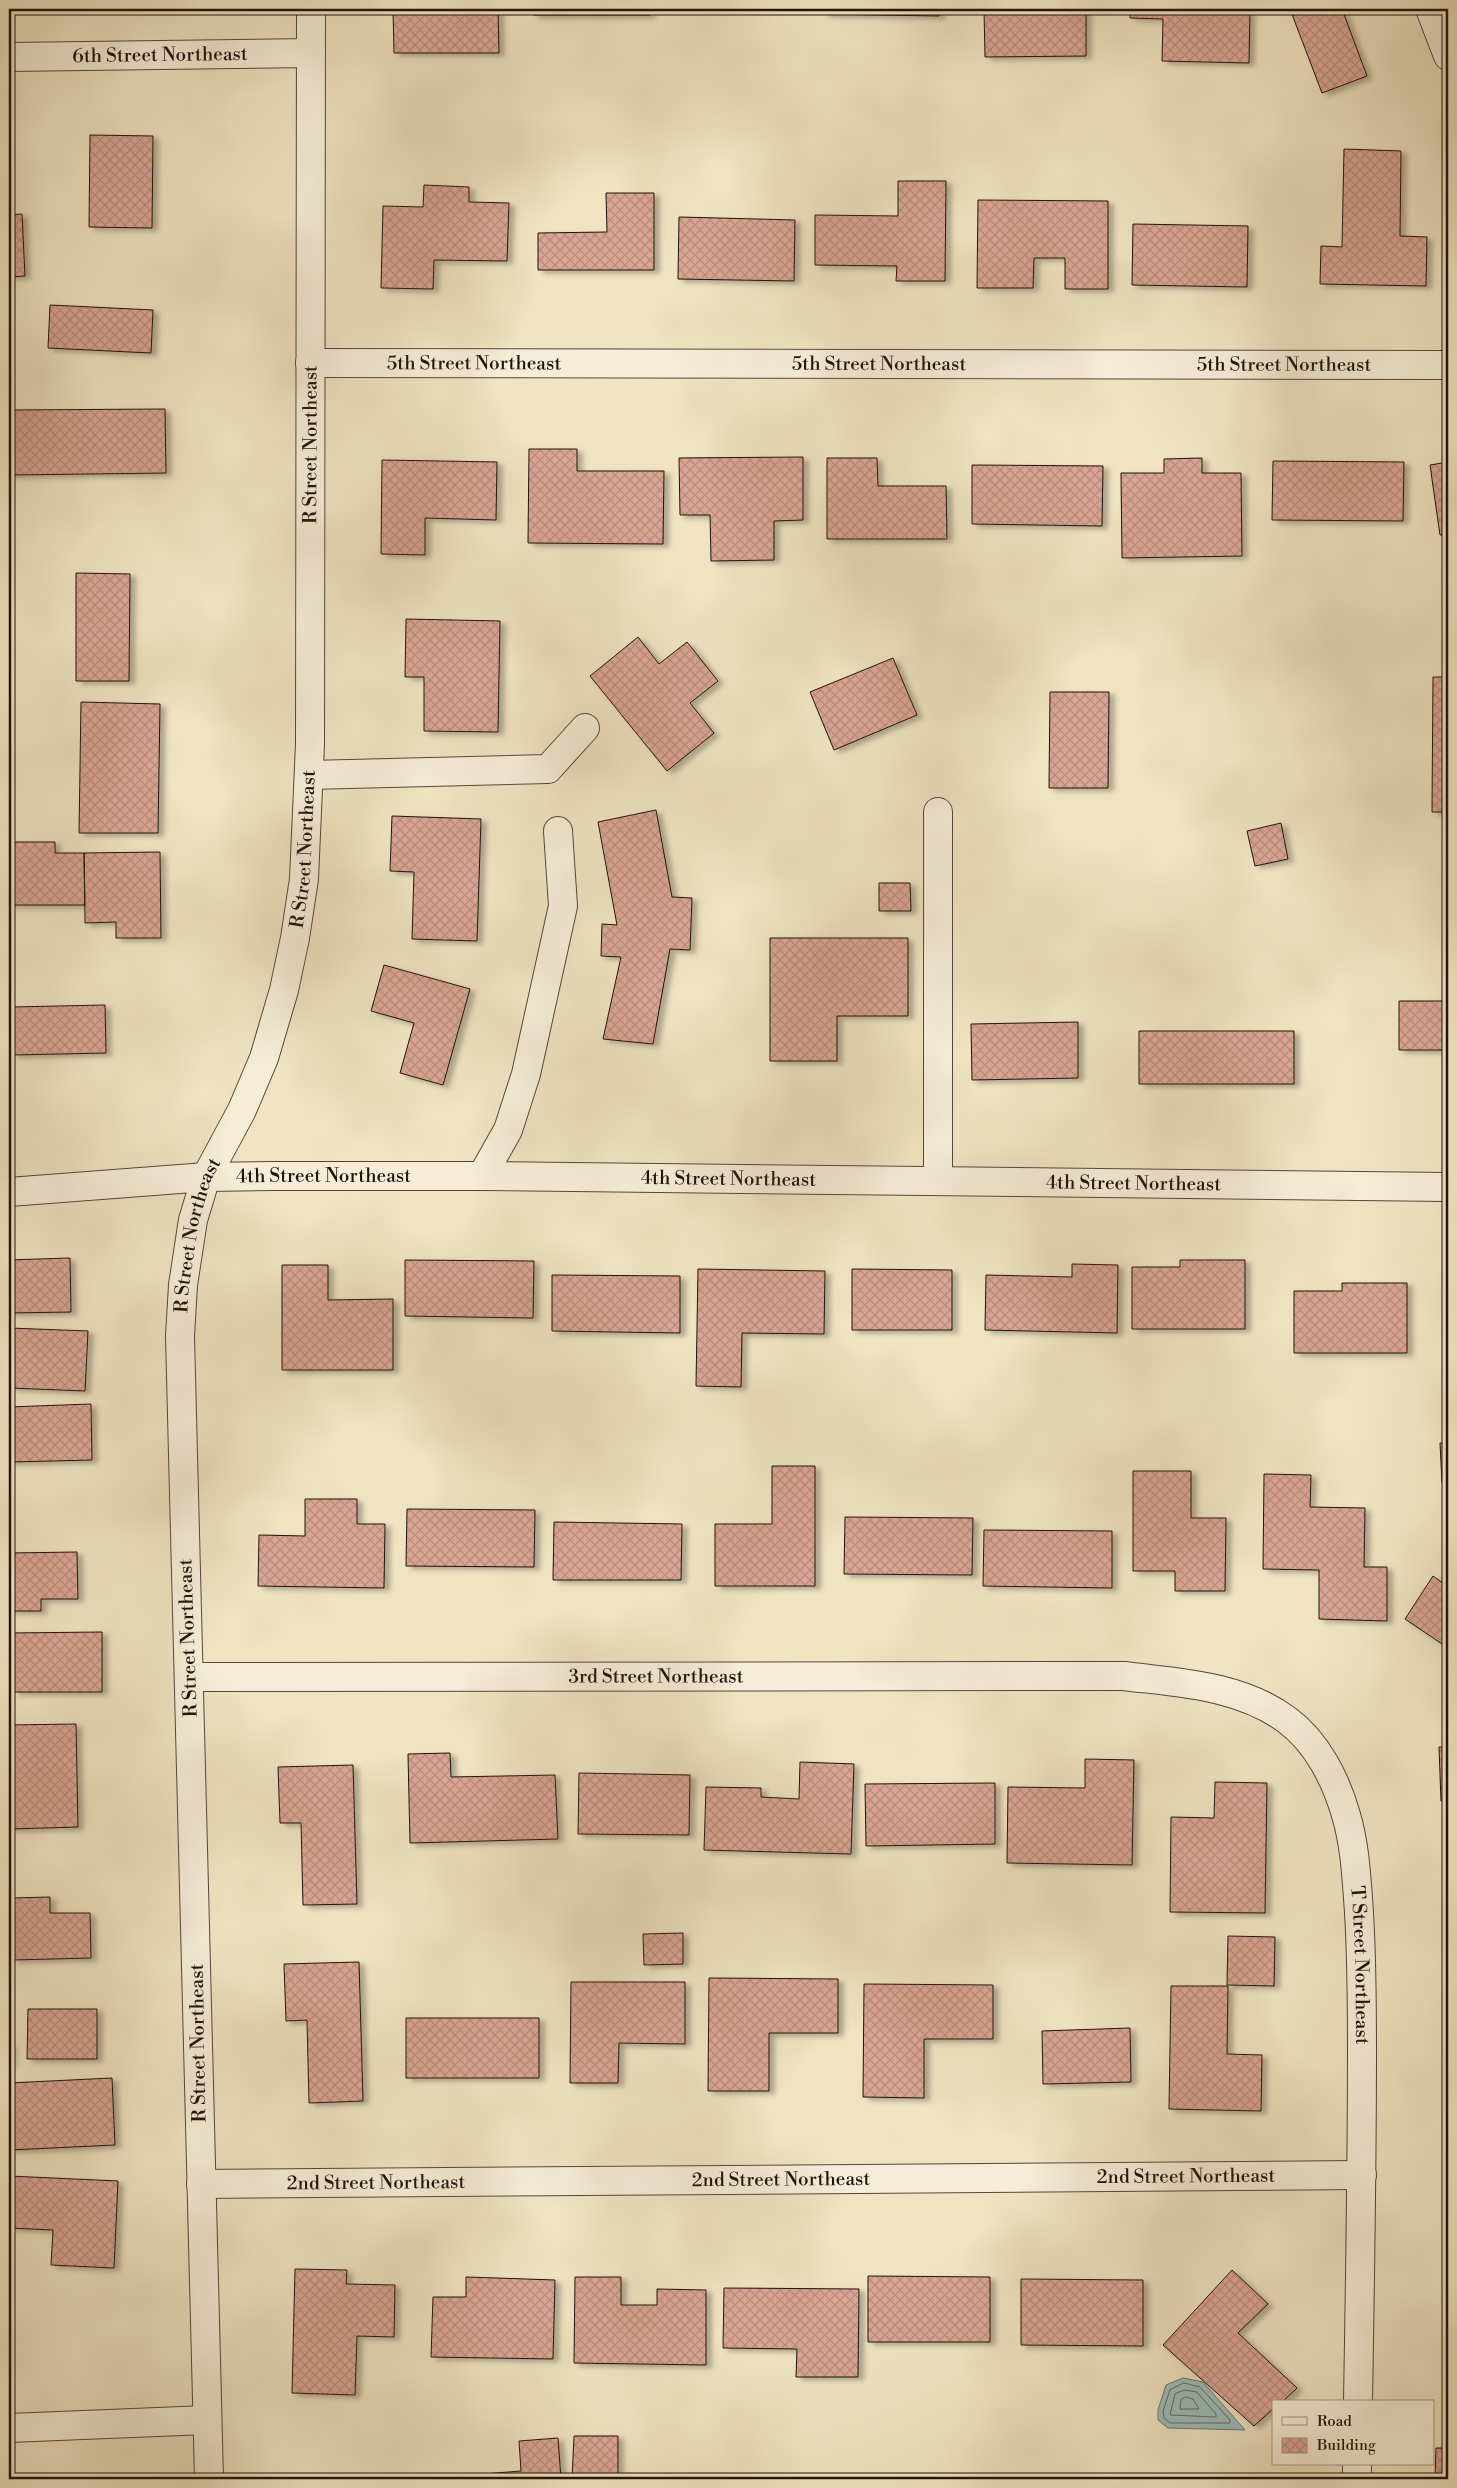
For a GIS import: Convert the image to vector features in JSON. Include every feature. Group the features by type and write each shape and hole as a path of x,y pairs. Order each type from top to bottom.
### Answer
{"street":[{"name":"R Street Northeast","path":"209,2479 180,1336 183,1285 193,1220 206,1177 242,1110 264,1058 284,990 295,938 304,879 309,775 311,9"},
{"path":"1430,9 1448,56"},
{"name":"6th Street Northeast","path":"9,57 311,53"},
{"name":"5th Street Northeast","path":"310,364 1448,365"},
{"path":"309,775 548,769 585,728"},
{"path":"938,812 938,1181"},
{"path":"482,1176 508,1130 526,1074 563,906 558,831"},
{"name":"4th Street Northeast","path":"9,1192 206,1177 482,1176 1448,1187"},
{"name":"3rd Street Northeast","path":"190,1677 1124,1676"},
{"name":"T Street Northeast","path":"1124,1676 1208,1687 1258,1702 1288,1721 1312,1745 1331,1775 1346,1816 1355,1862 1361,1934 1362,2175 1358,2400"},
{"name":"2nd Street Northeast","path":"201,2184 1362,2175"},
{"path":"9,2428 207,2420"},
{"path":"1357,2466 1357,2479"}],"water":[{"path":"1183,2378 1203,2382 1245,2430 1168,2428 1158,2420 1158,2410 1166,2385"}],"building":[{"path":"393,9 498,9 499,53 394,53"},
{"path":"533,9 650,9 650,15 533,15"},
{"path":"823,9 939,9 939,16 823,14"},
{"path":"984,9 1086,9 1086,56 985,57"},
{"path":"1130,9 1250,9 1249,63 1162,61 1163,19 1130,18"},
{"path":"1290,9 1342,9 1367,76 1322,93"},
{"path":"90,135 153,136 152,228 89,227"},
{"path":"1344,149 1401,151 1400,236 1427,237 1426,286 1320,284 1321,246 1342,247"},
{"path":"898,181 946,181 945,281 896,281 897,266 815,265 815,215 898,216"},
{"path":"424,185 469,187 469,202 509,203 507,261 434,260 433,289 381,288 383,206 423,207"},
{"path":"606,193 654,193 654,270 538,270 538,233 607,232"},
{"path":"978,200 1108,201 1108,289 1065,289 1065,258 1034,258 1033,288 977,288"},
{"path":"22,214 25,276 9,277 9,215"},
{"path":"679,217 795,220 794,281 678,279"},
{"path":"1133,224 1248,226 1247,287 1132,285"},
{"path":"50,305 153,310 151,353 48,348"},
{"path":"165,409 166,473 9,475 9,410"},
{"path":"529,449 577,449 577,471 664,471 663,544 528,543"},
{"path":"803,457 803,520 774,521 774,560 711,561 710,515 680,515 679,458"},
{"path":"827,458 877,458 878,486 946,486 947,539 827,539"},
{"path":"1202,458 1202,473 1241,473 1242,556 1122,558 1121,473 1164,473 1164,459"},
{"path":"382,460 497,462 496,520 425,518 425,555 381,554"},
{"path":"1273,461 1404,462 1403,521 1272,520"},
{"path":"1448,462 1448,534 1440,535 1430,465"},
{"path":"972,465 1103,466 1102,526 972,524"},
{"path":"76,573 130,574 129,681 76,681"},
{"path":"406,619 500,621 498,732 424,731 424,677 405,677"},
{"path":"638,637 659,664 687,642 718,681 690,703 714,733 667,771 590,676"},
{"path":"893,658 917,715 834,750 810,692"},
{"path":"1433,677 1448,677 1448,812 1432,812"},
{"path":"1050,692 1109,692 1108,788 1049,788"},
{"path":"81,702 160,704 158,833 79,833"},
{"path":"656,810 672,897 692,898 690,950 670,949 653,1044 603,1039 621,957 601,956 602,924 617,925 598,822"},
{"path":"392,816 481,819 477,941 412,939 414,872 390,871"},
{"path":"1281,823 1288,859 1255,866 1247,831"},
{"path":"9,842 55,842 55,853 84,853 85,905 9,905"},
{"path":"160,852 161,938 116,938 116,922 85,923 84,853"},
{"path":"879,883 910,883 911,911 879,911"},
{"path":"770,938 908,938 908,1016 837,1016 837,1061 770,1061"},
{"path":"384,965 470,989 443,1085 400,1073 414,1023 371,1011"},
{"path":"1399,1001 1448,1001 1448,1050 1399,1050"},
{"path":"105,1005 106,1053 12,1055 11,1007"},
{"path":"1078,1022 1078,1078 972,1080 971,1024"},
{"path":"1139,1031 1294,1031 1294,1084 1139,1084"},
{"path":"70,1258 71,1312 9,1313 9,1260"},
{"path":"405,1260 534,1261 533,1318 405,1316"},
{"path":"1180,1260 1245,1260 1245,1329 1132,1329 1132,1267 1180,1267"},
{"path":"1072,1264 1118,1265 1117,1333 985,1330 986,1275 1072,1277"},
{"path":"282,1265 328,1265 328,1300 393,1299 393,1370 282,1370"},
{"path":"698,1269 825,1271 824,1334 742,1333 741,1387 696,1386"},
{"path":"852,1269 952,1270 952,1330 852,1330"},
{"path":"552,1275 680,1276 680,1333 552,1331"},
{"path":"1342,1283 1407,1283 1407,1353 1294,1353 1294,1291 1342,1291"},
{"path":"1447,1289 1448,1353 1446,1353"},
{"path":"9,1328 88,1331 85,1391 10,1388 12,1356 9,1356"},
{"path":"91,1404 92,1460 9,1462 9,1407"},
{"path":"1440,1443 1448,1443 1448,1483 1442,1483"},
{"path":"772,1466 815,1466 815,1586 715,1586 715,1524 772,1524"},
{"path":"1133,1471 1191,1471 1191,1518 1226,1518 1225,1591 1175,1591 1175,1571 1133,1571"},
{"path":"1264,1474 1311,1475 1310,1507 1365,1508 1364,1567 1387,1567 1387,1621 1319,1619 1319,1570 1263,1569"},
{"path":"305,1499 357,1499 357,1524 385,1524 384,1588 258,1586 259,1535 305,1536"},
{"path":"407,1509 535,1510 534,1567 406,1566"},
{"path":"845,1517 973,1518 972,1575 844,1574"},
{"path":"554,1522 682,1524 681,1580 553,1580"},
{"path":"984,1530 1112,1531 1112,1588 983,1586"},
{"path":"77,1552 78,1599 41,1599 41,1611 9,1611 9,1553"},
{"path":"1433,1576 1448,1587 1448,1648 1405,1619"},
{"path":"102,1632 102,1692 13,1692 13,1668 9,1668 9,1633"},
{"path":"76,1724 78,1827 9,1829 9,1725"},
{"path":"1439,1747 1448,1747 1448,1800 1441,1801"},
{"path":"450,1753 451,1777 555,1775 558,1839 410,1843 408,1754"},
{"path":"1085,1759 1134,1760 1132,1865 1007,1863 1008,1787 1085,1788"},
{"path":"800,1762 854,1764 851,1854 704,1850 706,1787 761,1788 761,1797 799,1799"},
{"path":"353,1765 357,1904 303,1905 301,1823 280,1823 278,1767"},
{"path":"579,1773 690,1775 689,1835 578,1834"},
{"path":"1215,1782 1267,1783 1265,1913 1170,1912 1171,1817 1214,1818"},
{"path":"995,1783 995,1844 866,1846 865,1784"},
{"path":"1443,1876 1448,1876 1448,1979 1445,1979"},
{"path":"50,1897 50,1913 90,1913 91,1958 12,1960 12,1898"},
{"path":"683,1933 683,1964 644,1965 643,1934"},
{"path":"1228,1936 1275,1937 1274,1986 1227,1985"},
{"path":"359,1962 363,2101 309,2103 307,2020 286,2021 284,1964"},
{"path":"709,1978 838,1979 838,2033 769,2033 769,2091 708,2091"},
{"path":"571,1982 685,1982 685,2044 619,2043 618,2083 570,2083"},
{"path":"864,1984 993,1985 993,2039 924,2039 924,2098 863,2097"},
{"path":"1171,1986 1228,1986 1227,2054 1262,2055 1261,2111 1169,2109"},
{"path":"28,2009 97,2009 97,2059 27,2059"},
{"path":"406,2018 539,2018 539,2078 406,2078"},
{"path":"1130,2028 1131,2082 1043,2084 1042,2031"},
{"path":"9,2044 11,2044 11,2065 9,2065"},
{"path":"112,2078 115,2145 9,2150 9,2083"},
{"path":"9,2176 118,2181 114,2268 51,2265 53,2230 9,2228"},
{"path":"295,2269 347,2270 346,2284 395,2285 394,2337 357,2336 355,2395 292,2393"},
{"path":"1232,2270 1268,2304 1238,2333 1297,2388 1284,2400 1272,2400 1272,2410 1254,2426 1163,2345"},
{"path":"868,2276 990,2277 990,2342 868,2342"},
{"path":"466,2277 555,2280 553,2359 431,2357 433,2297 466,2297"},
{"path":"575,2277 621,2277 621,2305 657,2305 657,2289 706,2290 706,2365 574,2363"},
{"path":"1021,2279 1143,2280 1143,2346 1021,2345"},
{"path":"724,2288 859,2289 858,2377 796,2377 797,2349 723,2348"},
{"path":"574,2436 618,2436 618,2479 572,2479"},
{"path":"558,2438 561,2479 445,2479 445,2477 521,2471 519,2441"},
{"path":"1436,2448 1448,2448 1448,2479 1435,2479"},
{"path":"1049,2477 1090,2477 1090,2479 1049,2479"}]}
